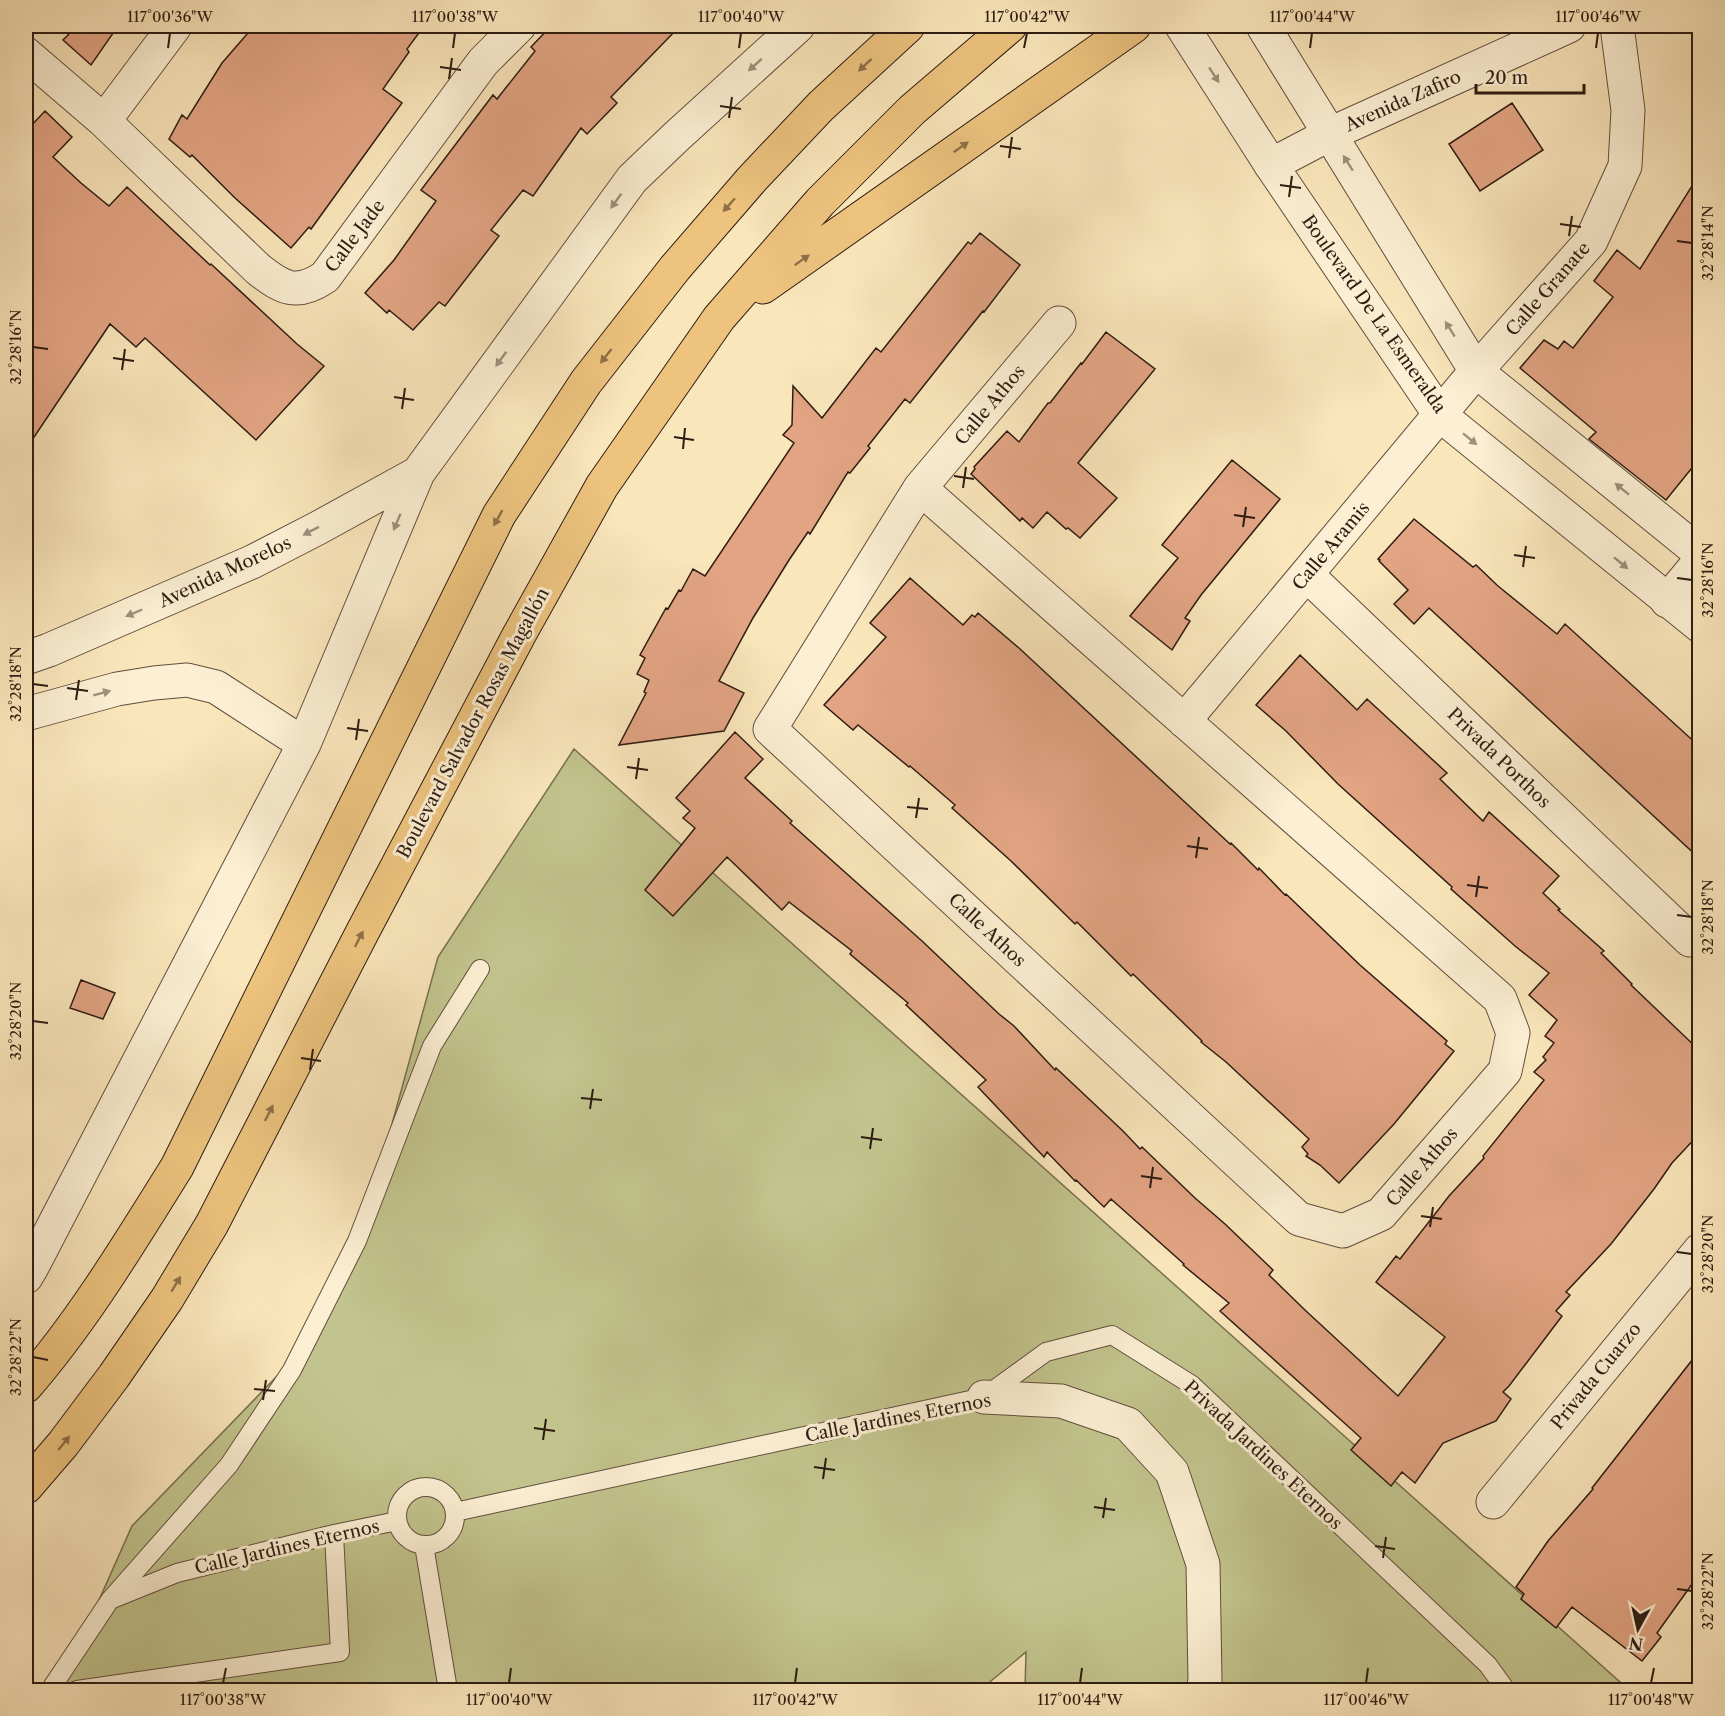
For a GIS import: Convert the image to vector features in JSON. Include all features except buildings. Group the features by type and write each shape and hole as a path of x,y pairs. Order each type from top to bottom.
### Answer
{"highway":[{"path":"26,1386 45,1364 117,1263 177,1167 505,506 586,382 675,268 752,179 821,106 908,26"},
{"name":"Boulevard Salvador Rosas Magallón","path":"26,1487 63,1444 114,1376 167,1299 212,1224 513,645 596,496 719,318 820,202 912,110 1010,26"},
{"path":"719,318 1134,26"}],"street":[{"path":"104,121 175,26"},
{"name":"Calle Jade","path":"26,54 104,121 258,269 276,284 293,288 310,287 325,277 483,62 519,26"},
{"path":"26,1277 304,744 418,473 632,179 798,26"},
{"name":"Boulevard De La Esmeralda","path":"1182,26 1271,165 1440,415 1700,626"},
{"path":"1263,26 1476,371 1700,553"},
{"name":"Avenida Zafiro","path":"1271,165 1330,134 1569,26"},
{"name":"Calle Granate","path":"1476,371 1591,241 1625,166 1628,110 1617,26"},
{"name":"Calle Athos","path":"920,488 1500,999 1513,1033 1505,1071 1382,1214 1343,1231 1299,1219 770,729 920,488 1059,323"},
{"name":"Calle Aramis","path":"1184,721 1476,371"},
{"name":"Avenida Morelos","path":"26,658 252,562 418,473"},
{"path":"1667,601 1700,561"},
{"name":"Privada Porthos","path":"1307,575 1690,940"},
{"path":"26,714 117,689 187,680 216,687 304,744"},
{"name":"Privada Cuarzo","path":"1493,1502 1700,1250"},
{"name":"Calle Jardines Eternos","path":"984,1397 1061,1401 1128,1424 1172,1472 1203,1564 1205,1681 1203,1690"}],"lane":[{"path":"50,1690 110,1600 229,1465 292,1370 357,1241 432,1046 480,969"},
{"name":"Privada Jardines Eternos","path":"984,1397 1046,1352 1112,1335 1192,1385 1488,1665 1506,1690"},
{"name":"Calle Jardines Eternos","path":"455,1512 984,1397"},
{"path":"428,1487 440,1491 450,1499 455,1512 454,1524 448,1536 438,1543 424,1545 412,1542 402,1533 397,1521 398,1508 404,1497 415,1489 428,1487"},
{"name":"Calle Jardines Eternos","path":"110,1600 177,1573 334,1534 397,1521"},
{"path":"77,1690 340,1652 334,1534"},
{"path":"424,1545 448,1690"}],"green space":[{"path":"574,749 1629,1690 1025,1690 1026,1652 980,1690 59,1690 132,1526 311,1341 387,1142 438,957"}]}
